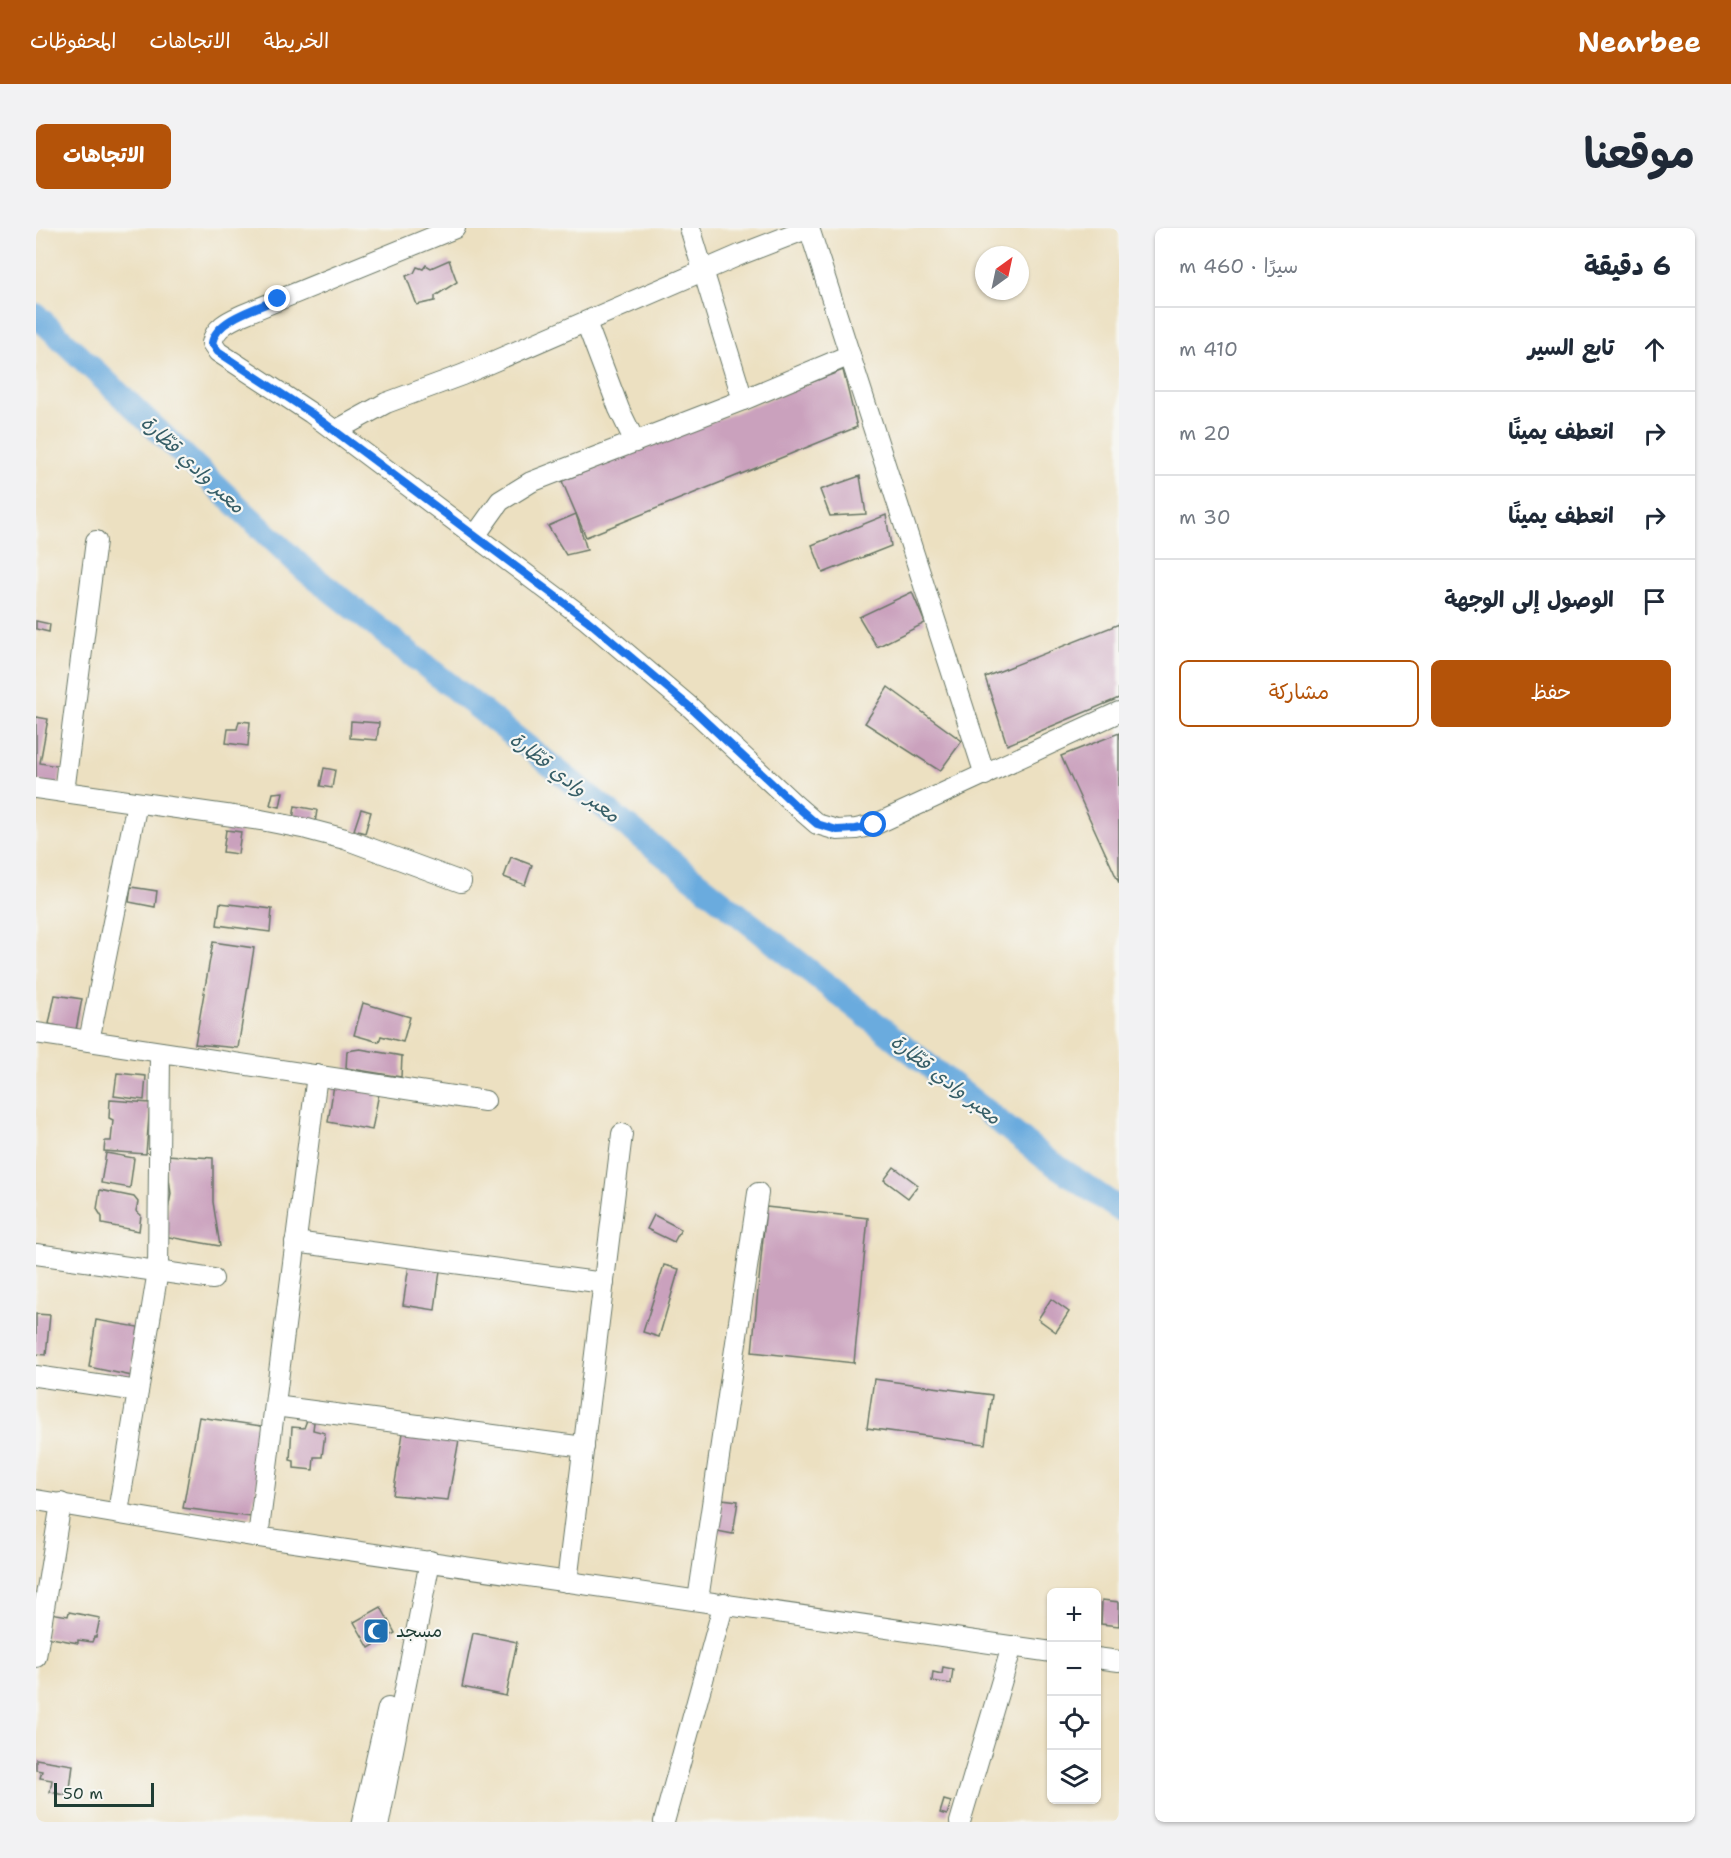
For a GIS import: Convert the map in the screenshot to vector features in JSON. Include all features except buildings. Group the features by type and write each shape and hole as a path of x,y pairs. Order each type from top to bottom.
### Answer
{"street":[{"path":"455,228 224,323 213,336 212,343 218,352 311,413 587,620 690,707 817,824 837,830 874,825 1119,712"},
{"path":"690,228 743,400"},
{"path":"335,431 386,403 462,375 742,254 809,228 985,775"},
{"path":"586,322 619,409 635,442"},
{"path":"475,536 493,510 510,494 531,482 743,400 850,355"},
{"path":"64,792 96,541"},
{"path":"36,788 261,820 307,829 345,839 461,882"},
{"path":"89,1041 137,803"},
{"path":"36,1033 485,1101"},
{"path":"118,1512 158,1271 160,1052"},
{"path":"258,1537 316,1075"},
{"path":"567,1582 622,1134"},
{"path":"698,1600 758,1193"},
{"path":"296,1242 604,1284"},
{"path":"36,1254 213,1279"},
{"path":"36,1376 138,1391"},
{"path":"275,1406 584,1447"},
{"path":"36,1500 258,1537 1047,1651"},
{"path":"36,1657 61,1503"},
{"path":"379,1822 430,1561"},
{"path":"664,1822 724,1604"},
{"path":"362,1822 401,1653 406,1643 415,1636"},
{"path":"960,1822 1012,1646"},
{"path":"1101,1659 1119,1661"}],"waterway":[{"name":"معبر وادي قطّارة","path":"36,315 305,570 1045,1158 1119,1209"}],"place":[{"name":"مسجد","path":"376,1631"}],"route":[{"path":"278,299 224,323 213,336 212,343 218,352 311,413 587,620 690,707 817,824 837,830 874,825"}]}
